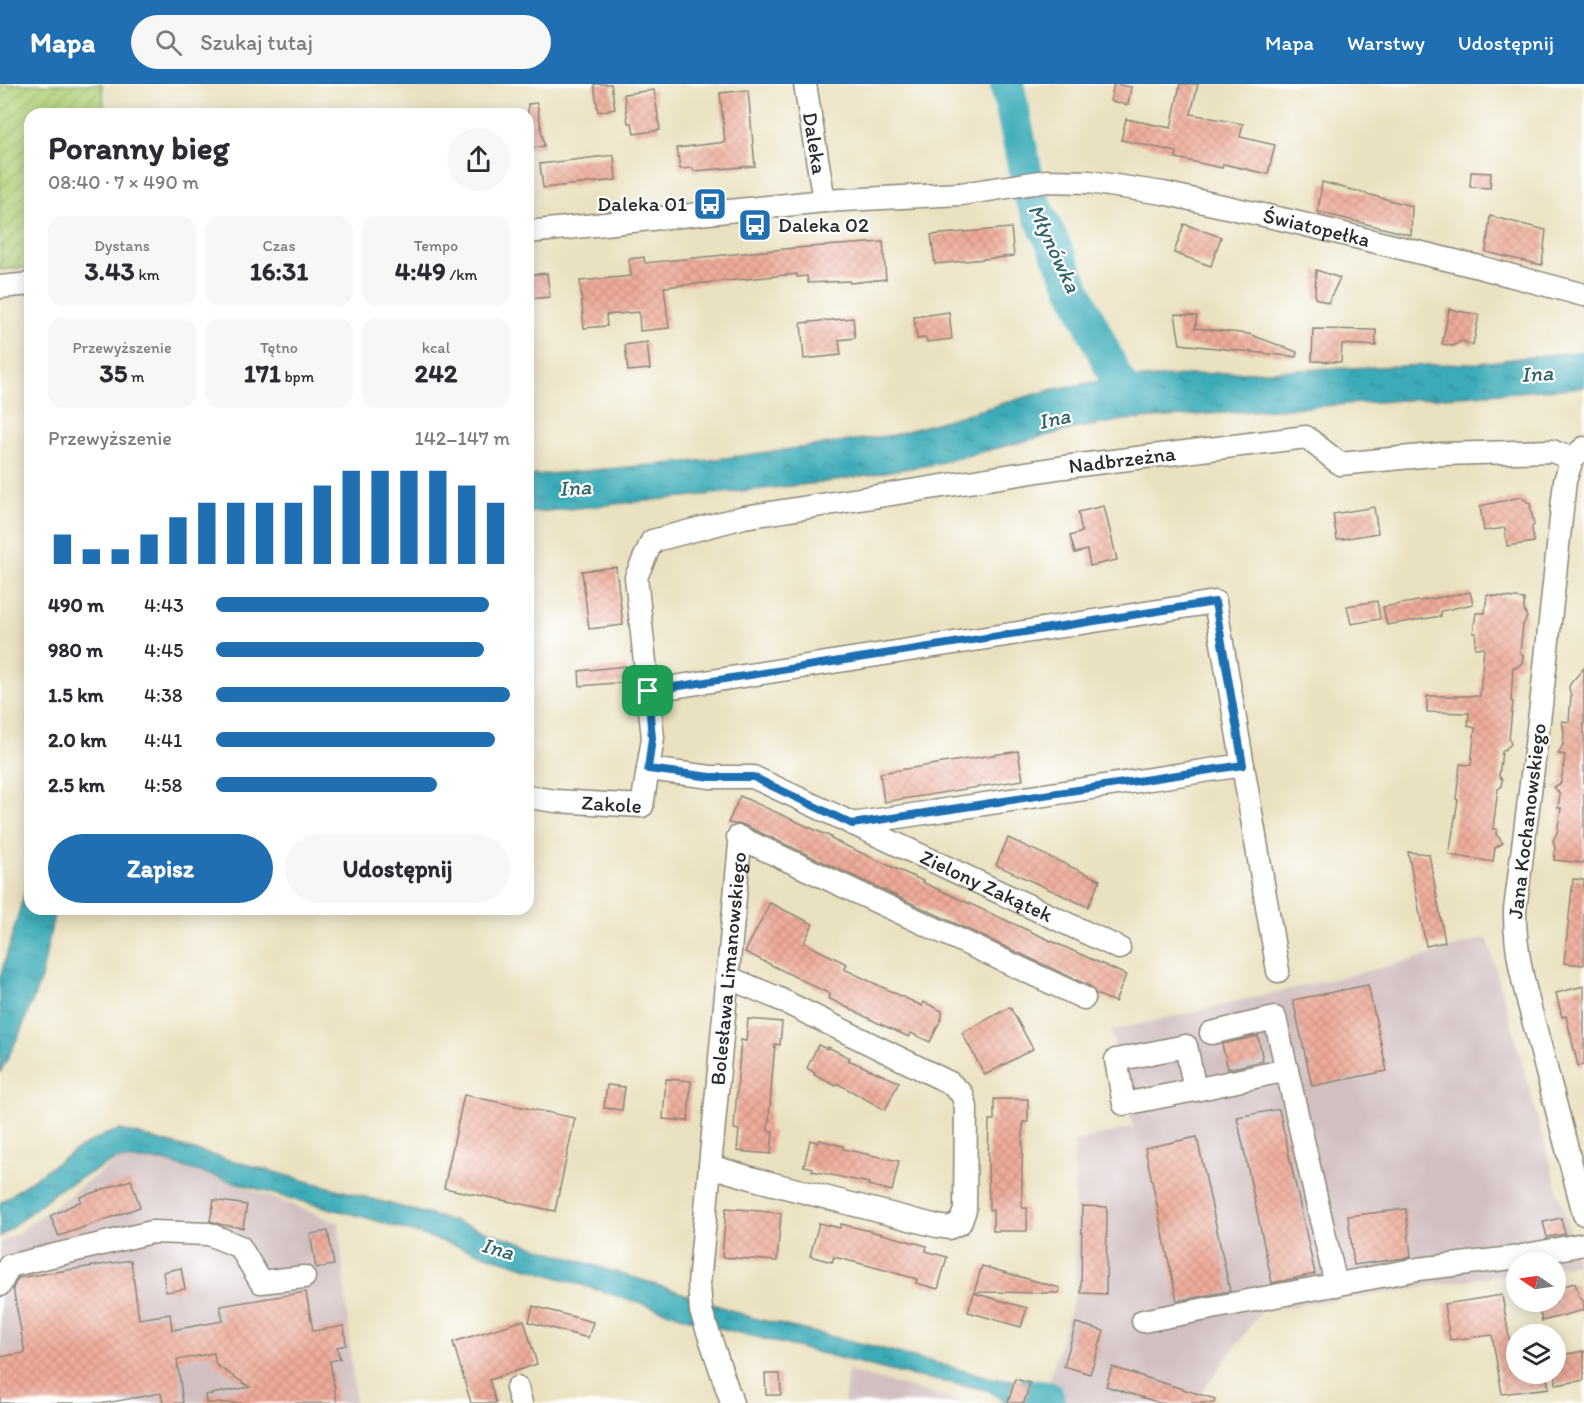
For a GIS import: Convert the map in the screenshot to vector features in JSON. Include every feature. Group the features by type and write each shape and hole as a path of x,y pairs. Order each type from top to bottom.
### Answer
{"street":[{"name":"Daleka","path":"805,84 824,201"},
{"name":"Światopełka","path":"534,231 824,201 960,194 1047,181 1109,184 1163,193 1286,220 1584,295"},
{"path":"0,287 24,285"},
{"name":"Nadbrzeżna","path":"652,541 744,517 1076,466 1306,437 1340,464 1442,454 1552,451 1578,454"},
{"name":"Jana Kochanowskiego","path":"1578,454 1565,481 1542,694 1515,910 1515,930 1518,956 1535,1026 1584,1214"},
{"name":"Zakole","path":"534,798 642,806 652,738 636,577 652,541"},
{"path":"648,691 1215,602 1278,971"},
{"name":"Zielony Zakątek","path":"852,824 1243,765"},
{"name":"Zielony Zakątek","path":"648,769 711,777 753,777 1119,948"},
{"name":"Bolesława Limanowskiego","path":"732,1403 701,1311 699,1284 740,844 738,837 1084,998"},
{"path":"710,1166 937,1226 950,1228 960,1223 965,1210 966,1107 962,1094 950,1083 776,997 727,977"},
{"path":"1211,1033 1275,1018 1335,1285"},
{"path":"1195,1090 1287,1070"},
{"path":"0,1285 9,1266 152,1232 209,1234 240,1247 261,1282 304,1277"},
{"path":"1143,1321 1418,1269 1512,1258 1584,1244"}],"shaded area":[{"path":"1487,938 1570,1233 1576,1264 1566,1266 1566,1252 1506,1252 1506,1274 1262,1311 1193,1403 1042,1403 1076,1292 1074,1142 1133,1127 1111,1031 1393,965"},
{"path":"136,1146 339,1223 355,1403 0,1403 0,1243 19,1232"},
{"path":"848,1371 965,1403 844,1403"}],"green space":[{"path":"0,84 102,84 104,108 24,108 24,268 0,270"}],"water":[{"path":"1584,351 1584,387 1124,420 1072,429 934,464 819,483 534,512 534,475 710,460 894,435 1050,390 1099,381 1218,373 1479,363"},
{"path":"24,895 24,915 54,915 41,978 20,1033 0,1073 0,978"},
{"path":"121,1130 456,1222 673,1290 753,1318 872,1346 992,1378 1013,1380 1007,1403 988,1390 903,1374 716,1327 371,1219 278,1195 164,1161 117,1159 59,1189 0,1237 0,1203 76,1150"}],"building":[{"path":"594,84 611,84 615,109 598,112"},
{"path":"1114,84 1131,87 1128,105 1110,101"},
{"path":"1180,84 1198,84 1191,114 1243,124 1240,137 1275,145 1268,174 1223,164 1222,168 1176,158 1177,152 1121,140 1126,119 1171,128"},
{"path":"654,90 660,130 634,134 632,123 628,123 624,94"},
{"path":"748,90 755,166 694,171 693,168 680,169 677,148 725,142 720,93"},
{"path":"537,103 544,146 534,148 534,108 528,108 528,104"},
{"path":"614,155 616,180 543,188 540,164"},
{"path":"1471,172 1491,173 1490,188 1470,187"},
{"path":"1322,182 1412,206 1411,235 1318,212"},
{"path":"1490,216 1546,230 1542,265 1486,252"},
{"path":"1184,224 1221,237 1211,266 1174,253"},
{"path":"1011,228 1014,256 935,264 931,235"},
{"path":"883,242 886,279 850,283 849,281 808,283 807,276 797,277 797,274 664,287 669,328 640,331 639,312 606,315 607,326 584,328 580,281 631,276 629,259 644,257 645,263 794,248"},
{"path":"1316,270 1340,278 1328,303 1315,298"},
{"path":"547,273 550,297 534,298 534,274"},
{"path":"1449,309 1479,315 1473,345 1462,341 1453,346 1442,344"},
{"path":"949,312 952,339 927,342 926,338 917,339 914,317"},
{"path":"1175,314 1197,316 1195,328 1249,334 1297,352 1296,357 1180,344"},
{"path":"853,318 855,338 839,340 841,355 804,359 801,323"},
{"path":"1313,329 1376,330 1376,346 1342,344 1341,362 1312,361"},
{"path":"647,342 650,369 628,371 625,345"},
{"path":"1521,497 1530,504 1534,542 1507,546 1505,528 1484,531 1480,506"},
{"path":"1104,506 1117,560 1090,566 1087,550 1075,553 1070,536 1082,532 1078,512"},
{"path":"1374,507 1378,533 1337,540 1333,514"},
{"path":"616,567 623,625 589,629 582,571"},
{"path":"1470,592 1473,604 1441,611 1441,616 1387,625 1383,607"},
{"path":"1487,595 1524,599 1527,617 1523,625 1520,652 1523,656 1522,663 1516,668 1513,667 1511,701 1513,702 1509,739 1511,744 1502,752 1499,776 1502,779 1501,787 1498,789 1493,829 1497,829 1496,834 1503,843 1495,848 1493,862 1449,855 1458,800 1456,799 1460,764 1471,765 1475,728 1468,726 1469,713 1427,712 1427,696 1480,696 1484,648 1475,648 1476,633 1473,633 1476,613 1485,613"},
{"path":"1377,601 1380,619 1351,624 1347,606"},
{"path":"626,666 628,682 580,686 579,671"},
{"path":"1584,668 1584,863 1554,860 1553,840 1557,833 1561,808 1558,808 1560,794 1554,787 1561,783 1565,755 1558,754 1563,745 1562,721 1569,722 1570,684"},
{"path":"1018,751 1023,780 884,802 880,773"},
{"path":"740,796 1126,975 1115,1002 1096,994 1090,986 744,825 728,823"},
{"path":"1008,838 1100,880 1088,907 996,865"},
{"path":"1408,852 1429,854 1445,942 1426,946"},
{"path":"1573,879 1584,880 1584,965 1564,963"},
{"path":"770,903 813,924 804,943 847,964 844,969 922,1006 924,1002 942,1011 942,1017 930,1042 911,1033 909,1037 876,1022 828,998 830,994 745,952"},
{"path":"1368,985 1387,1071 1312,1086 1293,1000"},
{"path":"1584,986 1584,1065 1578,1066 1566,1016 1562,1017 1556,993"},
{"path":"1010,1007 1033,1049 985,1075 962,1033"},
{"path":"748,1019 782,1022 780,1045 775,1044 772,1078 768,1131 773,1131 771,1154 737,1151 739,1130 734,1129 741,1040 746,1041"},
{"path":"1258,1036 1263,1061 1228,1069 1222,1044"},
{"path":"818,1045 827,1049 828,1047 850,1058 848,1060 899,1082 885,1110 837,1083 836,1086 814,1075 815,1073 807,1068"},
{"path":"666,1079 691,1081 688,1121 663,1119"},
{"path":"607,1085 625,1087 622,1110 604,1108"},
{"path":"464,1095 575,1118 555,1211 444,1188"},
{"path":"994,1099 1028,1099 1028,1122 1023,1122 1022,1174 1022,1208 1027,1208 1027,1231 993,1231 993,1210 989,1210 988,1164 989,1120 994,1120"},
{"path":"1279,1109 1315,1274 1272,1283 1237,1117"},
{"path":"1197,1137 1230,1291 1177,1301 1145,1148"},
{"path":"810,1140 819,1143 820,1140 843,1146 843,1149 899,1161 892,1191 868,1185 869,1183 812,1171 813,1168 804,1166"},
{"path":"131,1180 140,1207 59,1236 50,1216 81,1201 80,1197"},
{"path":"214,1200 247,1205 243,1228 210,1221"},
{"path":"1082,1206 1107,1207 1106,1294 1081,1293"},
{"path":"726,1208 781,1213 777,1261 722,1257"},
{"path":"1406,1209 1411,1257 1354,1265 1348,1216"},
{"path":"1561,1218 1565,1234 1547,1237 1543,1222"},
{"path":"819,1223 840,1228 841,1224 890,1236 927,1246 926,1251 947,1257 938,1289 916,1283 917,1279 870,1266 834,1257 832,1262 810,1256"},
{"path":"328,1231 334,1265 316,1268 310,1234"},
{"path":"131,1260 139,1319 170,1314 172,1330 223,1321 220,1306 306,1292 313,1331 344,1326 346,1345 337,1347 340,1359 330,1361 337,1403 206,1403 205,1395 250,1387 216,1365 214,1353 177,1360 183,1403 163,1403 161,1393 106,1403 0,1403 0,1357 25,1353 13,1288 18,1278"},
{"path":"982,1266 1060,1288 1059,1293 974,1292"},
{"path":"181,1268 185,1289 166,1292 163,1272"},
{"path":"1575,1283 1579,1296 1584,1302 1584,1310 1542,1321 1540,1312 1566,1312 1566,1285"},
{"path":"974,1293 1027,1308 1021,1327 968,1312"},
{"path":"1502,1295 1507,1324 1506,1384 1548,1384 1549,1388 1502,1394 1492,1335 1450,1340 1444,1304"},
{"path":"533,1306 593,1322 588,1338 529,1322"},
{"path":"524,1320 537,1364 489,1380 496,1403 471,1403 453,1342"},
{"path":"1076,1323 1104,1331 1090,1374 1064,1366"},
{"path":"1584,1351 1584,1380 1566,1383 1566,1354"},
{"path":"1112,1367 1215,1399 1214,1403 1160,1403 1106,1386"},
{"path":"765,1374 780,1374 781,1395 766,1395"},
{"path":"1015,1379 1030,1383 1024,1403 1008,1403"}],"waterway":[{"name":"Młynówka","path":"1007,84 1031,197 1117,380 1133,400"},
{"name":"Ina","path":"1026,1395 1048,1398"}],"place":[{"name":"Daleka 01","path":"710,204"},
{"name":"Daleka 02","path":"755,225"}],"route":[{"path":"1215,602 1243,765 852,824 753,777 711,777 648,769 652,738 648,691 1215,602"}]}
